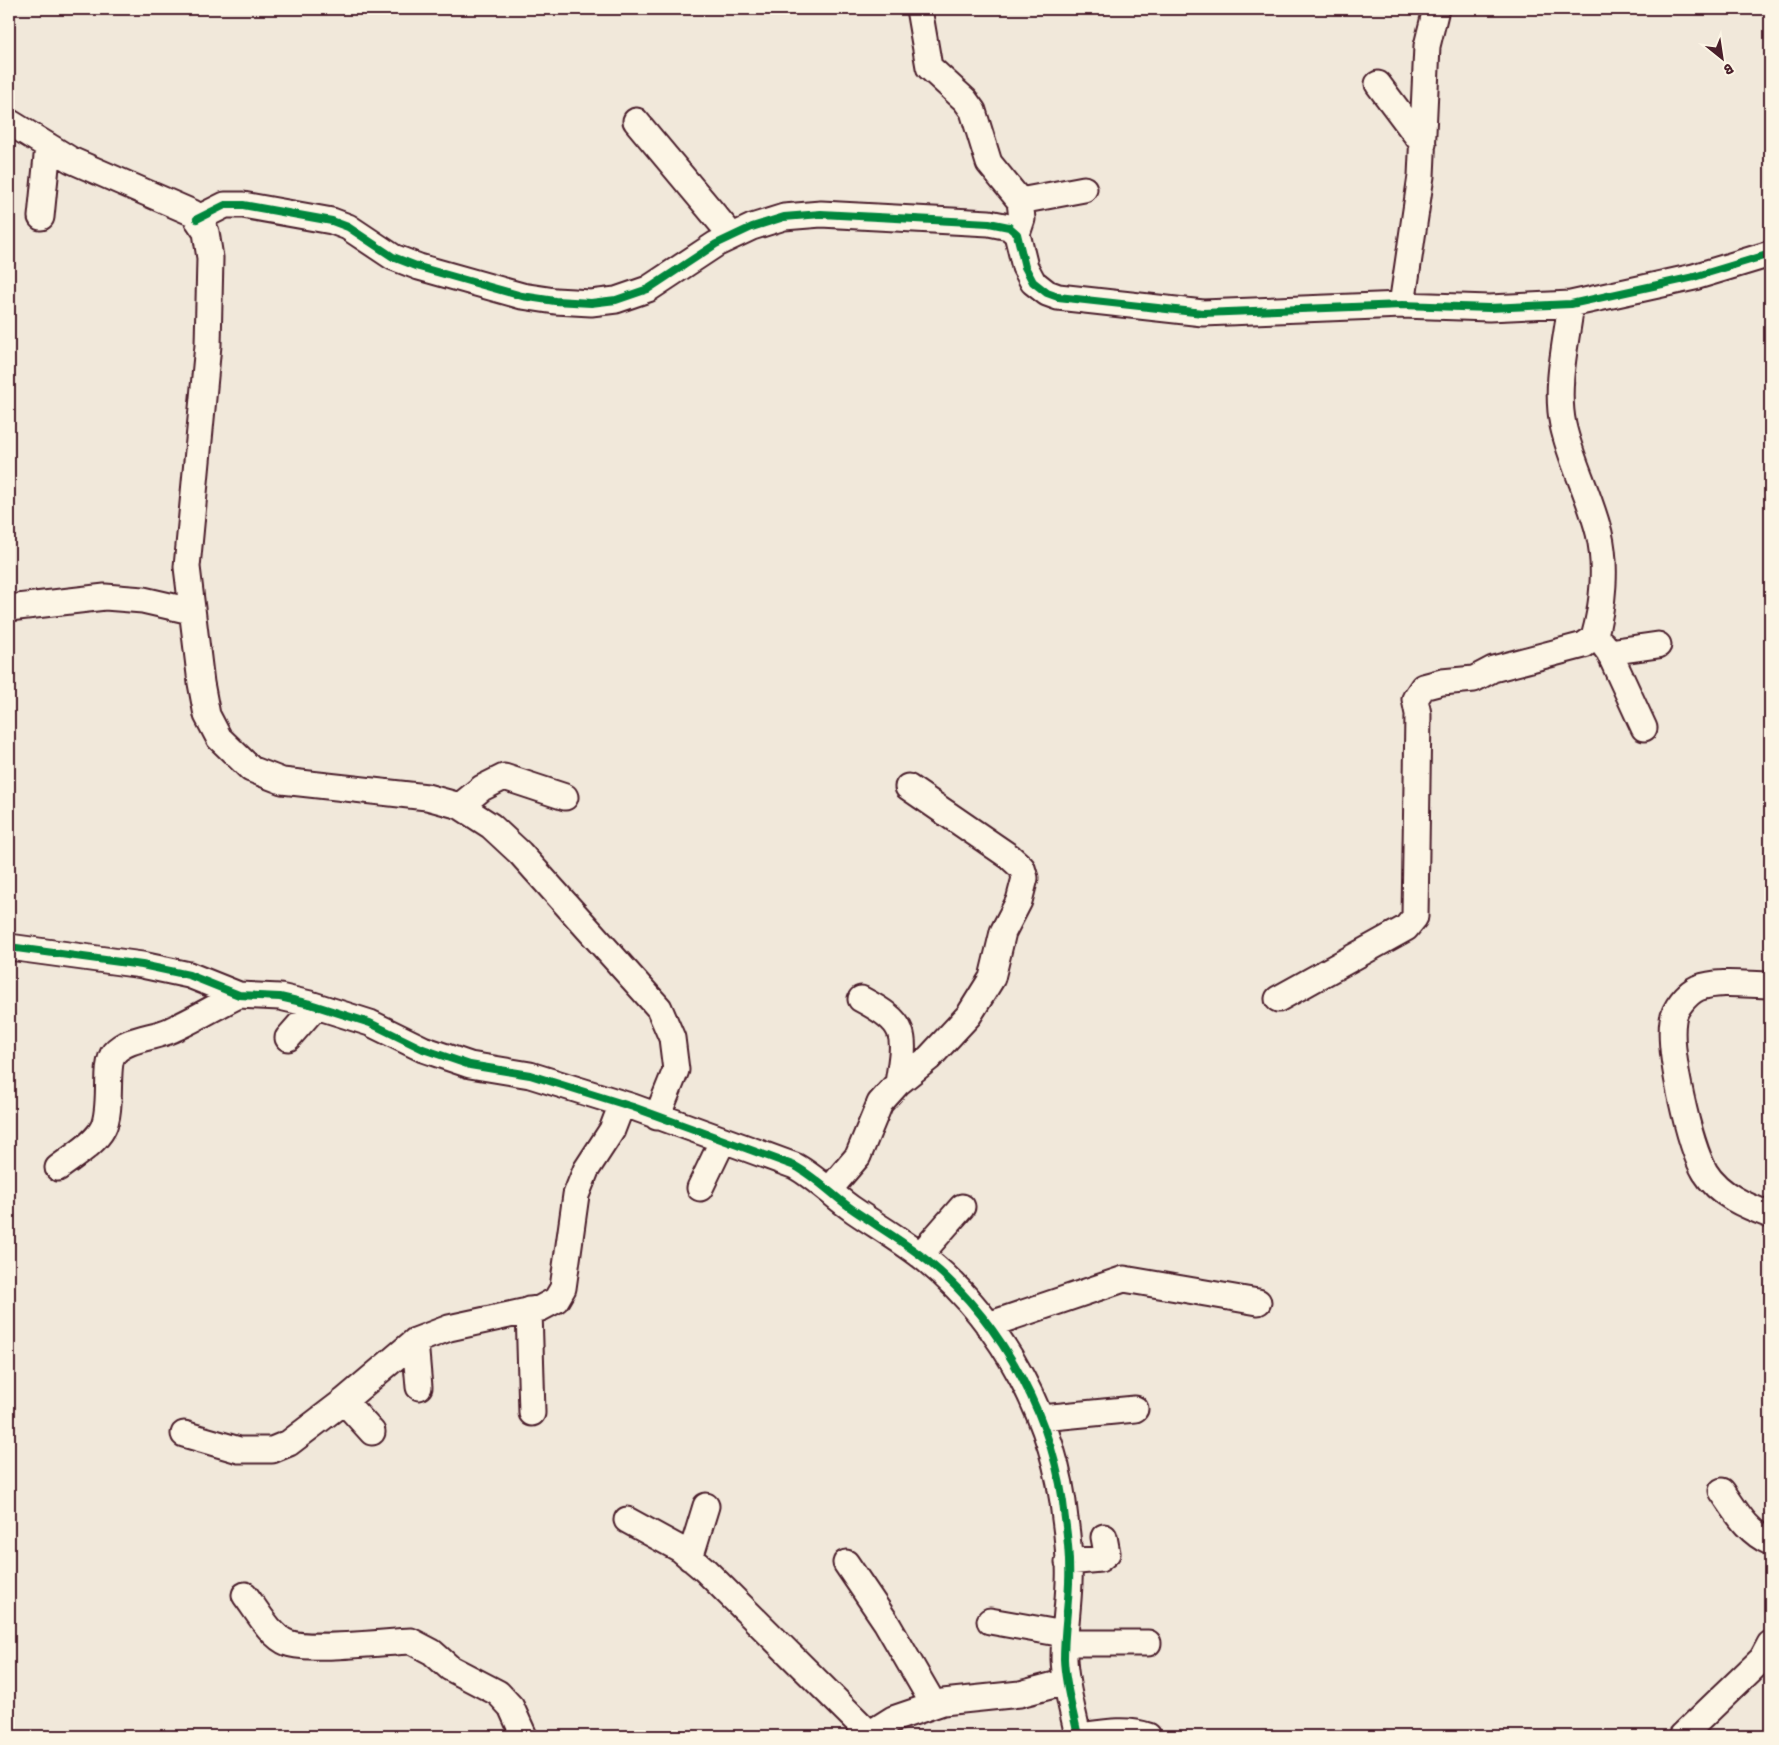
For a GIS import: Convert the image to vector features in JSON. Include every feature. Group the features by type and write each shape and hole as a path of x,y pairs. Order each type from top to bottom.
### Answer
{"street":[{"path":"919,9 929,67 965,100 973,111 988,163 1020,201 1022,219 1017,234 1025,267 1033,282 1058,297 1203,313 1402,305 1489,308 1571,304 1694,277 1770,254"},
{"path":"1402,305 1421,176 1427,46 1436,9"},
{"path":"1378,84 1423,144"},
{"path":"636,121 732,236"},
{"path":"9,122 71,160 172,202 193,213 206,232 210,258 208,345 187,568 200,683 207,715 219,738 251,768 282,780 427,797 460,806 491,826 520,853 659,1008 672,1038 676,1070 657,1117"},
{"path":"40,217 48,146"},
{"path":"1020,201 1084,189"},
{"path":"197,220 225,205 242,205 332,221 348,227 393,257 419,268 446,273 475,284 522,296 555,302 616,300 648,289 716,244 732,236 784,217 821,214 989,223 1009,227 1017,234"},
{"path":"1571,304 1560,404 1563,425 1599,534 1602,564 1601,645 1644,728"},
{"path":"9,608 105,597 143,600 192,611"},
{"path":"1278,999 1406,928 1415,917 1418,714 1415,698 1423,687 1442,682 1474,679 1493,670 1584,644 1658,645"},
{"path":"460,806 482,788 504,777 565,796"},
{"path":"829,1190 858,1156 880,1102 898,1083 929,1058 969,1015 992,978 1003,932 1019,901 1025,878 1022,868 1010,857 908,787"},
{"path":"9,947 152,967 188,975 239,995 280,997 316,1006 370,1023 423,1048 470,1065 530,1075 622,1104 795,1166 811,1175 920,1255 964,1296 988,1325 1023,1380 1042,1418 1062,1491 1069,1582 1064,1639 1066,1682 1079,1736 1116,1732 1136,1732 1148,1736"},
{"path":"1770,985 1720,985 1697,989 1680,1003 1673,1018 1672,1042 1684,1111 1705,1171 1718,1188 1744,1206 1770,1215"},
{"path":"58,1168 88,1145 103,1130 109,1113 110,1062 114,1053 138,1041 171,1030 239,995"},
{"path":"861,999 888,1013 900,1031 904,1046 898,1083"},
{"path":"288,1038 316,1006"},
{"path":"184,1434 239,1450 272,1450 289,1443 344,1401 415,1341 449,1328 541,1308 556,1300 563,1288 576,1195 586,1170 612,1130 622,1104"},
{"path":"700,1188 723,1140"},
{"path":"920,1255 962,1206"},
{"path":"988,1325 1124,1279 1258,1302"},
{"path":"529,1310 532,1413"},
{"path":"415,1341 419,1387"},
{"path":"344,1401 372,1432"},
{"path":"1042,1418 1135,1409"},
{"path":"1722,1491 1748,1529 1770,1542"},
{"path":"690,1558 706,1506"},
{"path":"627,1520 680,1549 705,1570 868,1735 893,1719 943,1702 1020,1694 1066,1682"},
{"path":"1068,1562 1100,1560 1107,1553 1104,1537"},
{"path":"846,1563 886,1622 934,1705"},
{"path":"245,1595 272,1631 288,1643 319,1646 411,1641 422,1644 450,1668 498,1693 511,1707 524,1736"},
{"path":"990,1621 1064,1639 1148,1643"},
{"path":"1682,1736 1762,1659 1770,1644"}],"cycle path":[{"path":"197,219 225,205 243,205 332,221 348,227 393,257 419,267 522,296 555,301 591,303 616,300 648,289 716,244 752,227 784,217 821,214 989,223 1009,227 1017,234 1025,267 1033,282 1047,293 1058,297 1203,313 1402,305 1489,308 1571,304 1694,277 1770,254"},
{"path":"9,947 142,965 189,975 239,995 280,997 310,1004 370,1023 423,1049 470,1065 530,1075 633,1107 795,1166 811,1176 847,1206 911,1248 956,1287 981,1315 1003,1345 1022,1378 1038,1412 1050,1447 1060,1483 1068,1543 1069,1583 1064,1659 1078,1736"}]}
